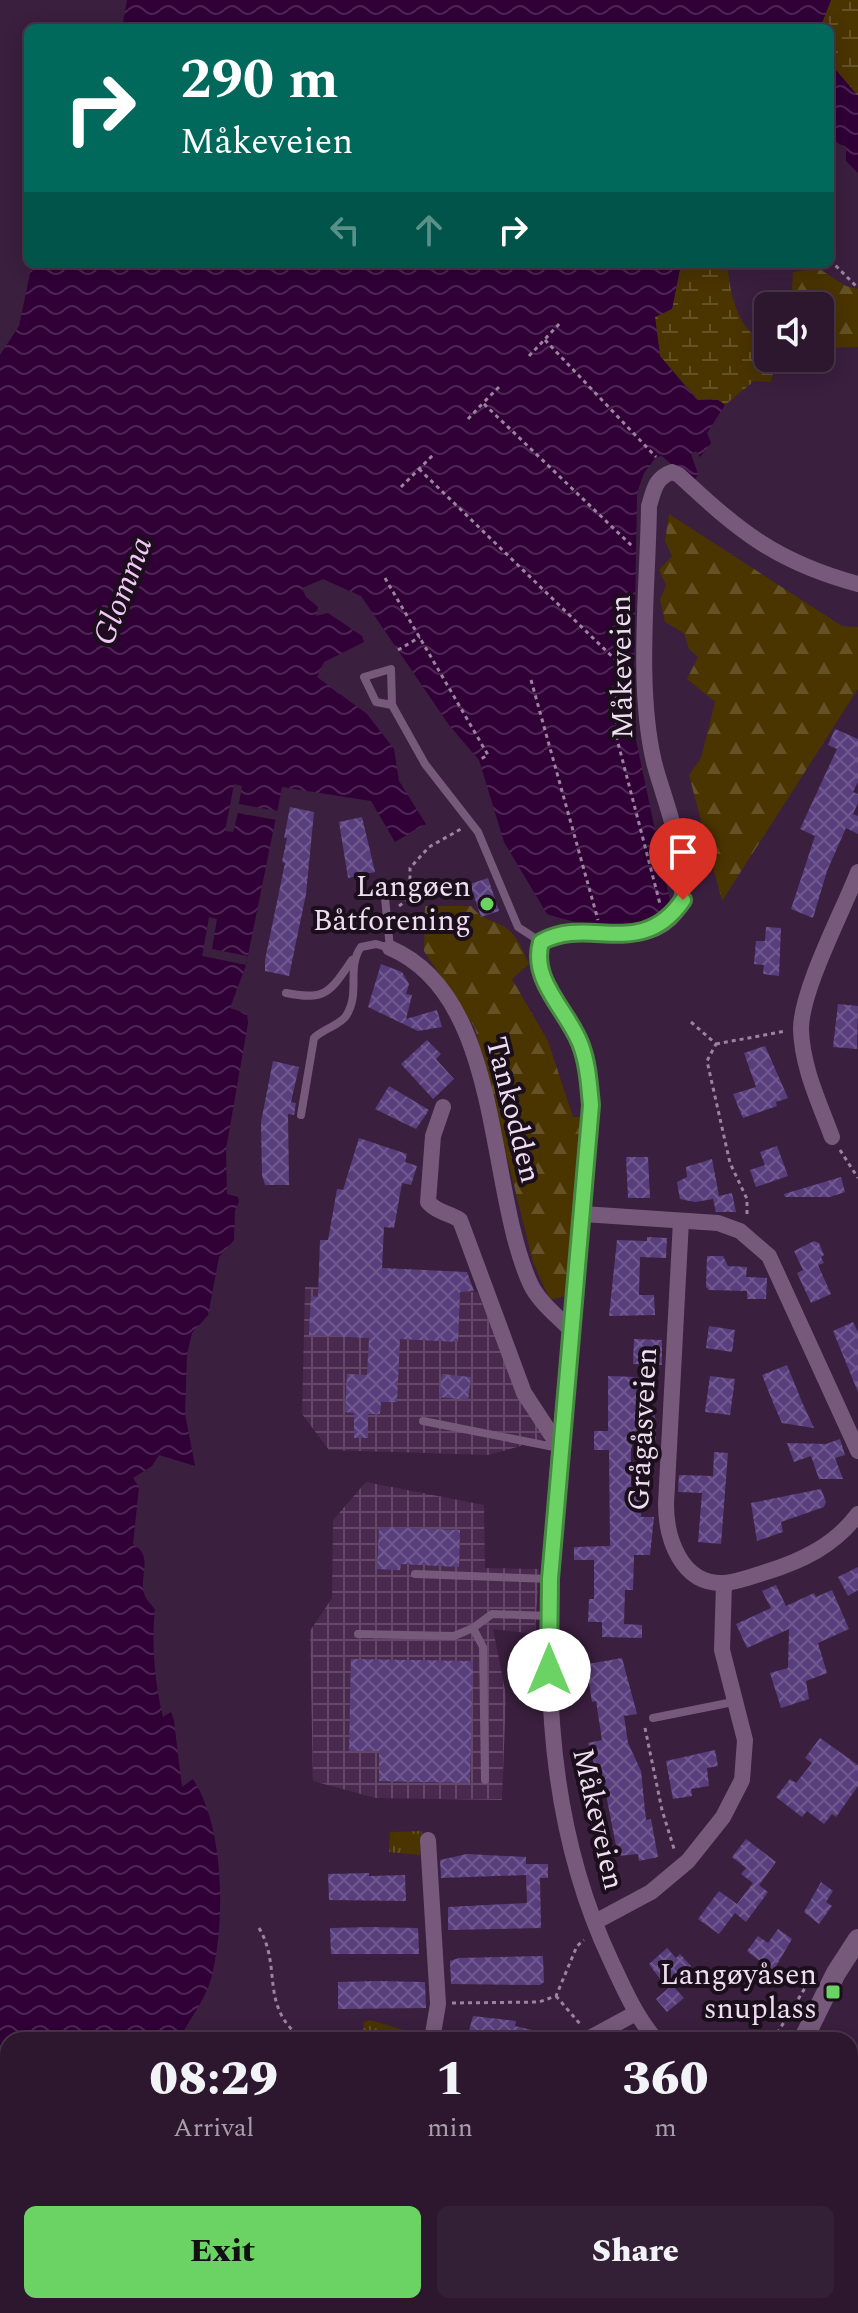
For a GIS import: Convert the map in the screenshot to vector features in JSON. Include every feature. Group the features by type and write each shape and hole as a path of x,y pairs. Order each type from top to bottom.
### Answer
{"main road":[{"path":"807,2032 836,1973 858,1939"}],"street":[{"name":"Måkeveien","path":"650,2032 636,2013 596,1928 559,1800 549,1724 550,1579 591,1105 581,1045 543,977 536,958 541,942 552,936 622,935 654,929 670,919 683,900 683,868 653,759 646,707 649,506 655,486 662,476 672,472 679,475 738,530 768,549 825,576 858,584"},
{"path":"832,1137 805,1063 801,1027 807,998 856,881"},
{"name":"Tankodden","path":"390,948 415,958 449,999 461,1024 479,1069 499,1168 530,1284 570,1329"},
{"path":"443,1107 433,1136 428,1202 434,1209 460,1220 524,1393 560,1448"},
{"path":"583,1214 718,1223 740,1231 769,1256 858,1451"},
{"name":"Grågåsveien","path":"681,1221 666,1522 671,1544 686,1566 706,1579 724,1583"},
{"path":"596,1928 651,1892 682,1867 723,1817 742,1780 746,1750 722,1650 724,1583 809,1555 832,1541 858,1514"},
{"path":"428,1840 438,2004 433,2032"},
{"path":"592,2032 636,2013"}],"lane":[{"path":"392,705 376,702 364,677 391,669 392,705 425,764 471,823 518,927 541,942"},
{"path":"286,993 310,998 326,994 361,947 376,944 390,948 385,898"},
{"path":"301,1115 314,1038 345,1018 354,996 352,960"},
{"path":"423,1421 560,1448"},
{"path":"415,1574 550,1579"},
{"path":"358,1634 454,1636 473,1628 492,1614 549,1616"},
{"path":"473,1628 483,1647 485,1780"},
{"path":"653,1718 733,1702"}],"path":[{"path":"834,264 858,288"},
{"path":"529,356 561,322"},
{"path":"545,340 656,457"},
{"path":"468,419 499,387"},
{"path":"483,403 635,548"},
{"path":"401,487 433,455"},
{"path":"419,469 631,675"},
{"path":"385,578 488,755 479,760"},
{"path":"398,650 420,637"},
{"path":"531,680 600,928"},
{"path":"616,680 617,739 662,912"},
{"path":"387,916 410,898 410,868 429,847 471,823"},
{"path":"691,1022 716,1044"},
{"path":"716,1044 801,1027"},
{"path":"716,1044 707,1061 730,1163 747,1199 747,1217"},
{"path":"832,1137 858,1178"},
{"path":"653,1718 644,1721 651,1763 662,1810 682,1867"},
{"path":"259,1928 267,1947 272,1996 285,2023 295,2032"},
{"path":"438,2004 539,2002 556,1996 577,1946 596,1928"},
{"path":"780,2032 812,1977"},
{"path":"556,1996 583,2032"}],"shaded area":[{"path":"305,1287 477,1292 519,1393 545,1439 489,1455 329,1450 302,1414"},
{"path":"366,1482 484,1505 485,1568 539,1569 535,1634 493,1629 506,1695 502,1800 375,1798 313,1781 310,1631 332,1598 333,1520"}],"green space":[{"path":"831,0 858,0 858,96 834,68 834,24 822,24"},
{"path":"680,268 728,268 737,310 754,335 754,372 774,372 771,382 754,381 725,405 712,399 698,400 660,356 655,317 672,309"},
{"path":"818,268 846,286 858,289 858,347 834,348 834,292 792,292 793,272"},
{"path":"669,514 842,626 858,627 858,689 722,901 689,775 701,758 715,702 687,679 698,657 689,649 684,633 665,622 660,600 666,585 659,570 672,556 665,541"},
{"path":"425,906 471,906 482,916 508,929 516,938 529,964 512,979 548,1041 573,1117 586,1117 569,1295 550,1300 533,1262 475,1028 424,951"},
{"path":"422,1831 420,1855 389,1852 390,1832"},
{"path":"370,2020 410,2032 363,2032 364,2022"}],"water":[{"path":"127,0 831,0 822,24 123,24"},
{"path":"834,68 858,96 858,173 846,161 846,148 834,140"},
{"name":"Glomma","path":"31,268 680,268 672,309 655,317 660,356 697,400 718,400 725,405 707,433 711,443 700,457 696,451 691,454 698,474 693,483 662,456 656,457 644,473 637,493 633,726 670,901 656,921 628,926 601,926 547,914 504,842 479,760 449,725 361,596 323,579 302,588 306,597 318,607 316,616 328,613 362,636 364,642 324,662 317,677 367,714 394,749 399,781 426,824 395,842 371,801 282,787 246,965 230,1008 247,1014 248,1023 226,1149 227,1194 238,1197 239,1202 235,1210 234,1240 219,1257 208,1315 192,1333 187,1354 185,1414 195,1466 159,1455 152,1466 133,1478 139,1487 133,1544 143,1554 144,1593 155,1610 154,1664 163,1717 171,1712 174,1721 182,1787 193,1779 203,1799 211,1822 219,1872 219,1925 211,1979 183,2032 0,2032 0,355 19,326"}],"pier":[{"path":"234,784 242,786 239,804 278,811 276,820 238,813 233,832 225,831"},
{"path":"209,917 217,919 212,949 248,956 246,965 202,956"}],"building":[{"path":"835,729 858,739 858,782 853,792 858,794 858,803 853,814 858,816 858,834 846,828 827,871 813,918 791,909 815,836 800,829 837,749 828,745"},
{"path":"290,807 314,812 306,894 289,976 265,971 265,960 285,863 282,862 287,838 284,838"},
{"path":"362,817 375,872 348,878 339,822"},
{"name":"Langøen Båtforening","path":"488,878 499,911 481,917 470,884"},
{"path":"766,927 781,928 779,976 763,974 764,965 754,964 756,941 765,941"},
{"path":"381,964 402,972 409,984 406,994 412,995 406,1019 437,1010 442,1027 418,1031 368,1007"},
{"path":"838,1004 858,1006 857,1049 833,1047"},
{"path":"427,1040 441,1054 436,1059 454,1079 433,1099 401,1064"},
{"path":"765,1046 788,1098 776,1102 777,1106 743,1118 733,1094 756,1087 744,1053"},
{"path":"273,1061 299,1067 291,1102 296,1103 294,1115 288,1114 289,1185 265,1185 262,1175 261,1122"},
{"path":"389,1086 429,1110 416,1129 375,1109"},
{"path":"359,1138 407,1154 405,1162 417,1166 411,1185 402,1183 394,1228 384,1227 382,1268 467,1272 474,1291 460,1292 458,1342 400,1339 397,1402 381,1402 380,1414 368,1414 368,1438 354,1438 354,1413 345,1412 347,1374 367,1375 369,1338 309,1335 311,1296 318,1297 320,1240 328,1240 337,1189 343,1190"},
{"path":"777,1146 788,1176 756,1187 750,1170 765,1165 760,1152"},
{"path":"626,1157 648,1157 650,1198 628,1198"},
{"path":"712,1159 719,1196 732,1193 736,1212 716,1212 713,1199 695,1202 680,1199 677,1182 687,1177 686,1167"},
{"path":"841,1177 845,1192 830,1197 785,1197 784,1194"},
{"path":"647,1237 667,1238 666,1258 640,1257 639,1295 654,1295 655,1315 609,1316 617,1240 647,1241"},
{"path":"814,1241 819,1243 824,1255 821,1257 824,1263 818,1265 831,1294 811,1303 797,1273 803,1270 794,1251"},
{"path":"707,1256 723,1256 728,1266 747,1267 746,1277 767,1278 766,1299 747,1299 747,1291 709,1290 706,1287"},
{"path":"853,1322 858,1332 858,1392 833,1331"},
{"path":"709,1326 735,1330 732,1352 706,1348"},
{"path":"634,1339 662,1340 662,1365 633,1364"},
{"path":"787,1365 814,1428 782,1423 774,1405 762,1375"},
{"path":"442,1374 471,1377 468,1400 439,1397"},
{"path":"608,1376 637,1377 636,1409 654,1408 656,1442 634,1441 631,1449 631,1490 642,1490 641,1517 654,1517 650,1555 634,1555 633,1590 625,1590 624,1624 642,1625 642,1638 602,1637 602,1622 588,1622 589,1599 594,1599 594,1560 574,1560 574,1547 610,1546 609,1450 594,1450 594,1431 608,1431"},
{"path":"710,1376 735,1379 730,1415 705,1412"},
{"path":"840,1439 845,1455 835,1458 843,1479 819,1479 811,1456 794,1462 787,1443 826,1444"},
{"path":"714,1452 728,1453 721,1544 698,1542 702,1493 678,1492 679,1475 713,1476"},
{"path":"821,1489 826,1502 824,1507 781,1522 783,1532 757,1541 751,1503"},
{"path":"379,1527 460,1530 459,1567 401,1564 400,1570 377,1569"},
{"path":"858,1567 858,1590 848,1596 838,1577"},
{"path":"776,1585 786,1606 814,1593 816,1597 832,1590 849,1629 818,1643 827,1673 806,1681 809,1699 781,1708 770,1673 788,1668 789,1629 747,1648 736,1624 771,1608 762,1591"},
{"path":"622,1658 637,1714 624,1716 628,1743 641,1771 646,1820 651,1819 658,1857 639,1861 638,1854 618,1856 603,1779 599,1780 588,1743 602,1740 596,1701 592,1702 589,1683 585,1684 582,1665"},
{"path":"351,1659 473,1661 470,1783 379,1781 379,1751 349,1751"},
{"path":"820,1738 858,1765 858,1786 836,1817 832,1814 824,1824 807,1811 802,1817 776,1797 790,1779 796,1783 812,1763 805,1758"},
{"path":"715,1750 718,1766 707,1768 709,1786 691,1789 692,1796 673,1799 666,1761"},
{"path":"746,1839 776,1862 759,1885 768,1892 746,1922 735,1913 719,1934 698,1919 719,1891 737,1904 753,1883 741,1874 746,1868 732,1857"},
{"path":"467,1854 526,1857 526,1864 548,1864 548,1878 540,1878 541,1928 448,1930 448,1907 527,1903 526,1875 441,1878 440,1860"},
{"path":"369,1873 369,1876 405,1875 406,1901 329,1900 328,1874"},
{"path":"821,1882 833,1891 826,1902 832,1906 819,1924 804,1912"},
{"path":"330,1928 418,1928 419,1954 331,1954"},
{"path":"778,1929 792,1939 773,1971 747,1951 758,1936 768,1943"},
{"path":"667,1948 676,1958 680,1954 691,1966 666,1987 649,1964"},
{"path":"543,1956 544,1982 540,1985 451,1984 450,1961 459,1958"},
{"path":"338,1982 425,1982 426,2008 338,2009"},
{"path":"672,1985 684,1998 667,2012 656,1999"},
{"path":"473,2016 516,2021 515,2026 540,2032 474,2032 469,2031"}],"place":[{"name":"Langøen Båtforening","path":"487,904"},
{"name":"Langøyåsen snuplass","path":"833,1992"}],"route":[{"path":"549,1670 550,1579 591,1105 581,1045 543,977 536,958 541,942 552,936 622,935 654,929 670,919 683,900"}]}
